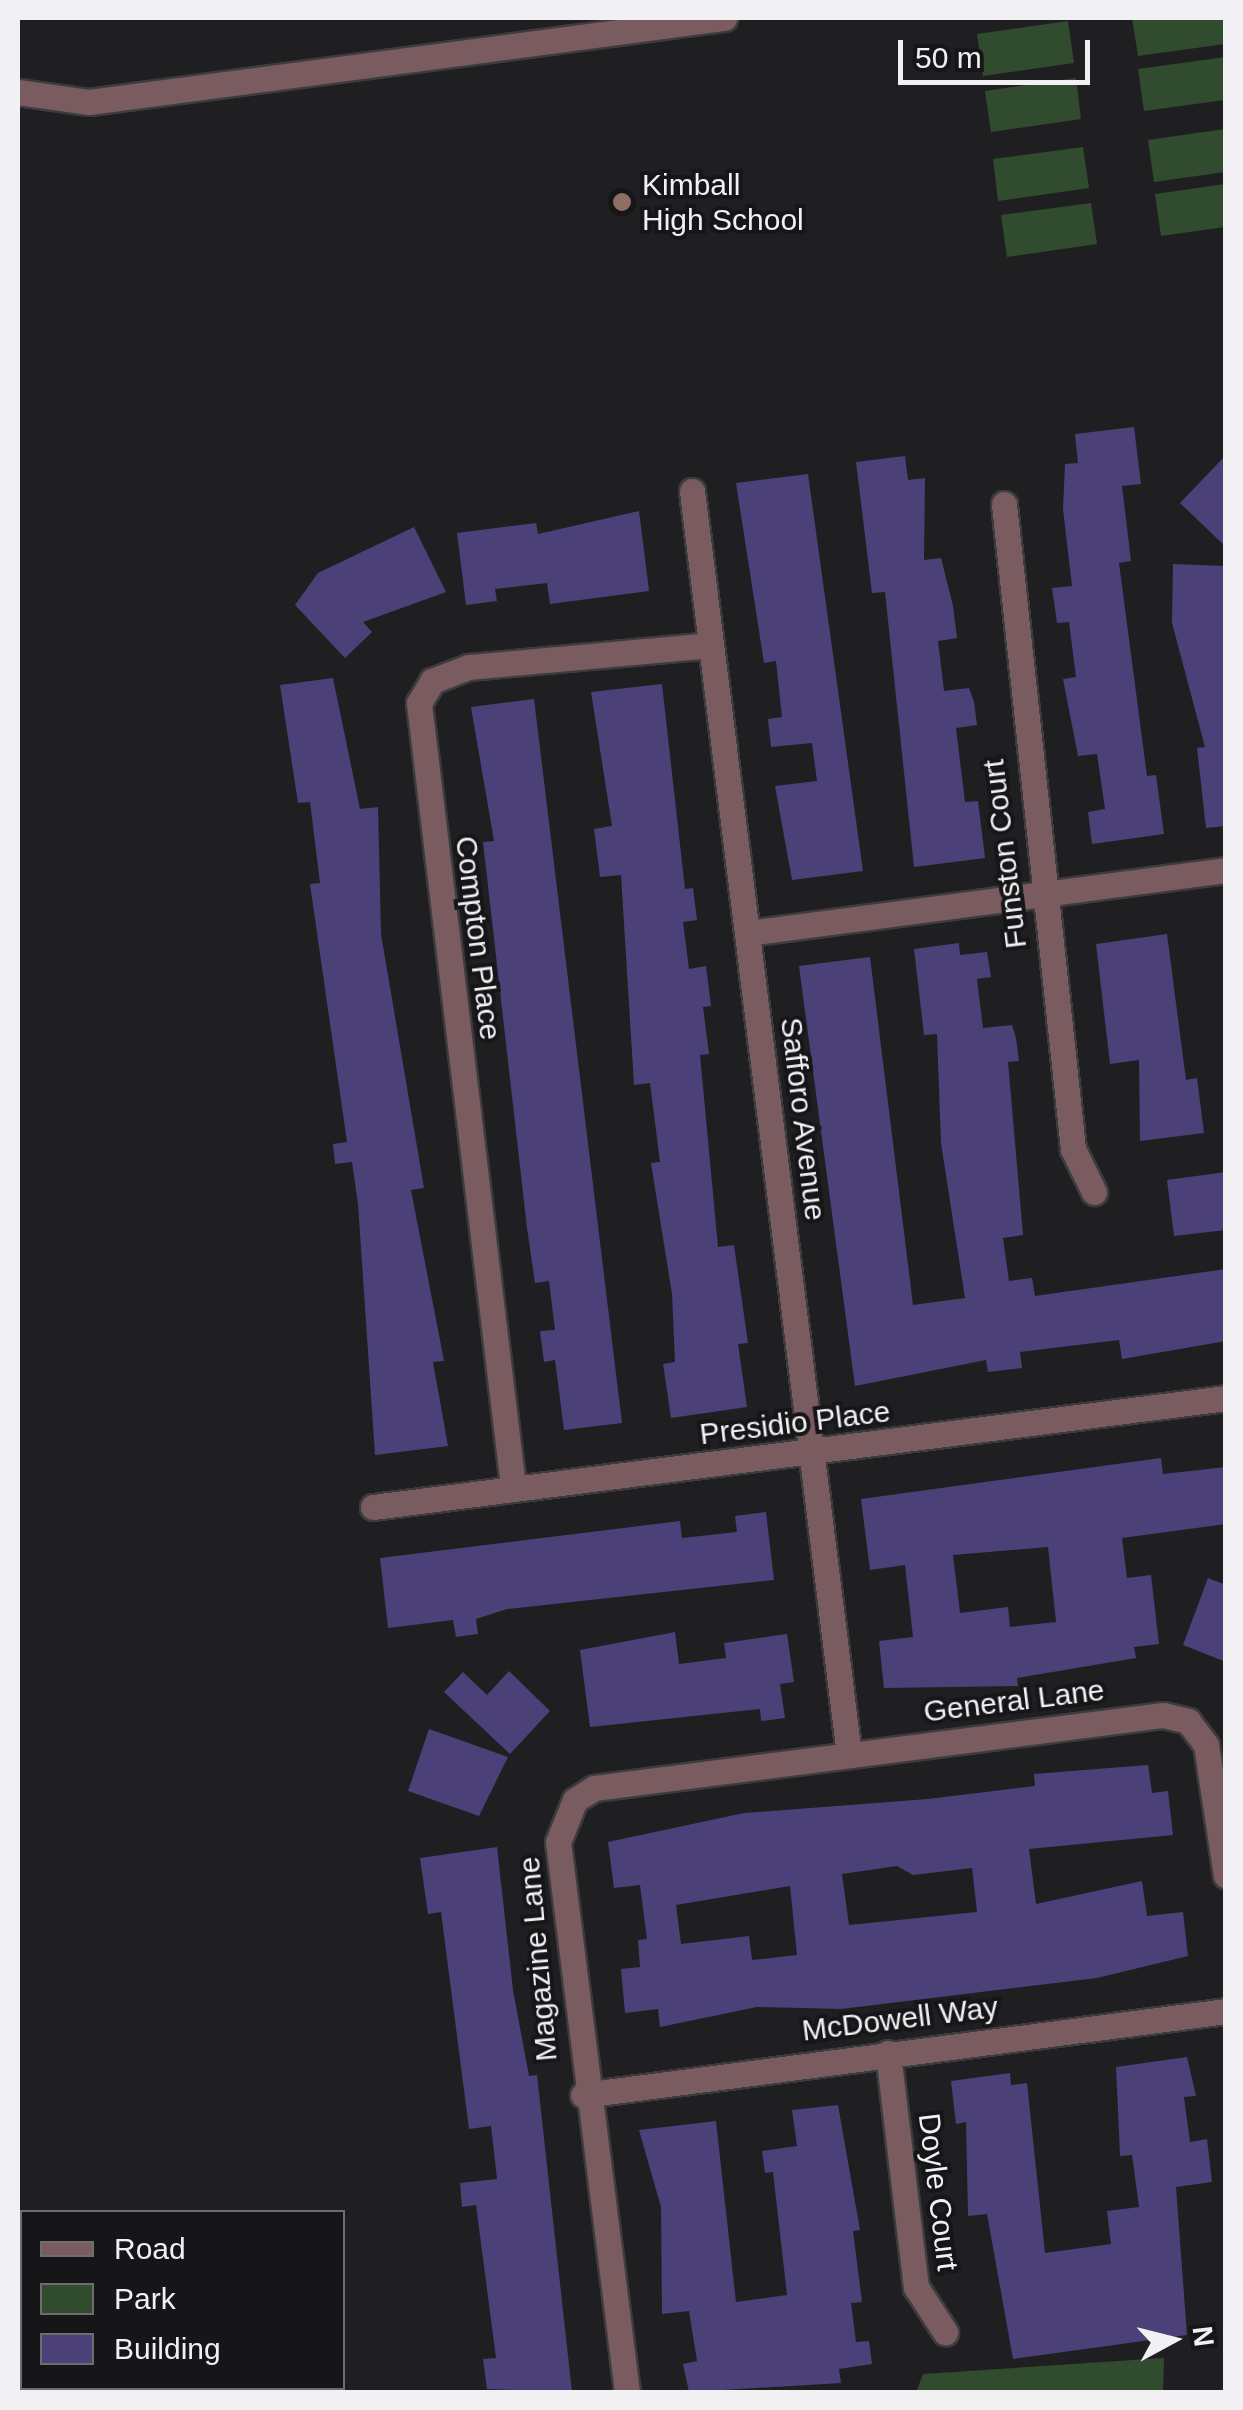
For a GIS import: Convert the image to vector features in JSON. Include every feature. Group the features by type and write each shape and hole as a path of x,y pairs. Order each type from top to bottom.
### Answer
{"street":[{"path":"18,92 89,102 724,18"},
{"name":"Safforo Avenue","path":"692,491 848,1755"},
{"name":"Funston Court","path":"1004,504 1042,894 1073,1150 1094,1192"},
{"name":"Compton Place","path":"513,1486 419,703 432,681 469,668 710,645"},
{"path":"748,933 1226,870"},
{"name":"Presidio Place","path":"372,1507 513,1486 812,1454 1226,1398"},
{"name":"General Lane","path":"848,1755 1163,1715 1188,1721 1214,1771 1226,1875"},
{"name":"Magazine Lane","path":"628,2392 584,2095 558,1842 575,1800 594,1788 848,1755"},
{"name":"McDowell Way","path":"584,2095 1226,2011"},
{"name":"Doyle Court","path":"888,2053 916,2287 945,2332"}],"green space":[{"path":"1132,18 1224,18 1225,44 1138,56"},
{"path":"1068,21 1074,63 983,76 977,34"},
{"path":"1225,57 1225,100 1144,111 1138,69"},
{"path":"1076,78 1081,119 991,132 985,91"},
{"path":"1225,129 1225,172 1154,182 1148,140"},
{"path":"1083,147 1089,188 998,201 993,159"},
{"path":"1225,184 1225,227 1161,236 1155,194"},
{"path":"1091,203 1097,244 1007,257 1001,215"},
{"path":"1164,2358 1163,2392 894,2392 917,2390 923,2374"}],"building":[{"path":"1134,427 1141,484 1122,486 1131,561 1119,563 1147,776 1156,775 1164,834 1092,844 1088,812 1105,809 1097,754 1078,756 1063,679 1076,677 1069,622 1057,623 1052,588 1072,586 1063,509 1065,464 1078,463 1075,434"},
{"path":"1226,455 1226,547 1180,503"},
{"path":"905,456 908,480 925,478 924,560 941,558 953,606 957,638 938,641 944,691 969,688 974,702 977,725 956,728 965,802 978,801 985,858 914,867 885,592 872,593 856,462"},
{"path":"808,474 863,871 792,880 775,786 817,781 812,743 771,747 768,719 782,717 776,661 764,663 736,483"},
{"path":"639,511 649,591 550,604 547,583 495,589 497,601 466,605 457,533 536,523 538,534"},
{"path":"414,527 446,592 363,622 372,632 345,658 295,605 318,573"},
{"path":"1173,564 1226,566 1226,826 1206,828 1197,748 1205,747 1172,623"},
{"path":"333,678 360,809 378,807 381,934 424,1188 411,1190 444,1361 433,1362 448,1446 375,1455 358,1204 352,1162 335,1164 333,1144 347,1142 310,884 320,883 310,802 298,803 280,685"},
{"path":"662,684 685,889 693,888 697,920 683,922 689,969 706,966 711,1006 703,1007 709,1054 700,1055 718,1247 734,1245 748,1343 738,1344 747,1407 671,1418 663,1364 675,1362 672,1294 651,1163 660,1162 650,1083 634,1085 621,875 600,877 594,829 612,826 591,692"},
{"path":"534,699 622,1423 564,1430 555,1360 544,1362 540,1331 555,1330 549,1281 535,1283 527,1228 483,842 494,841 471,707"},
{"path":"1167,934 1186,1080 1197,1078 1204,1133 1140,1141 1139,1060 1110,1064 1096,944"},
{"path":"959,943 960,955 987,952 991,977 977,979 983,1028 1012,1025 1016,1038 1019,1061 1008,1062 1023,1235 1003,1238 1009,1281 1032,1278 1035,1296 1226,1269 1226,1341 1122,1359 1119,1340 1020,1352 1022,1368 988,1372 986,1360 855,1386 799,966 870,957 913,1305 965,1298 941,1143 937,1034 924,1035 914,949"},
{"path":"1226,1172 1226,1230 1174,1236 1167,1180"},
{"path":"1161,1458 1163,1474 1226,1467 1226,1524 1122,1538 1127,1578 1151,1575 1159,1644 1134,1647 1136,1658 1017,1678 1018,1686 884,1688 879,1641 913,1637 905,1565 870,1570 861,1499","holes":["1048,1547 1056,1622 1010,1627 1008,1607 960,1613 953,1555"]},
{"path":"766,1512 774,1580 507,1609 476,1619 478,1634 456,1637 453,1620 388,1628 380,1558 680,1521 682,1538 737,1532 735,1516"},
{"path":"1208,1578 1226,1585 1226,1662 1183,1645"},
{"path":"675,1632 679,1664 726,1658 724,1643 787,1634 794,1682 780,1684 785,1718 761,1721 760,1709 590,1727 580,1650"},
{"path":"509,1671 550,1711 510,1754 444,1692 463,1672 487,1695"},
{"path":"429,1729 508,1757 479,1816 408,1791"},
{"path":"1148,1765 1152,1793 1168,1791 1173,1835 1029,1849 1036,1904 1142,1881 1147,1916 1183,1912 1188,1956 1097,1978 841,2009 757,2007 660,2027 658,2009 625,2013 621,1969 640,1967 638,1940 647,1939 640,1885 614,1888 608,1842 744,1813 928,1799 1035,1786 1034,1774","holes":["897,1866 913,1875 972,1868 977,1912 849,1925 842,1874","790,1886 797,1955 752,1960 749,1936 681,1944 676,1905"]},
{"path":"497,1847 513,1990 529,2076 537,2075 572,2392 487,2389 483,2359 496,2358 476,2205 462,2207 460,2183 497,2179 491,2126 469,2129 441,1912 428,1914 420,1858"},
{"path":"1187,2057 1196,2096 1184,2097 1190,2142 1207,2139 1212,2182 1176,2187 1187,2335 1013,2359 987,2214 968,2216 966,2122 956,2124 951,2081 1010,2073 1011,2085 1027,2083 1045,2253 1111,2244 1107,2211 1139,2207 1132,2155 1120,2156 1116,2067"},
{"path":"838,2105 860,2230 853,2231 862,2302 851,2303 856,2342 869,2341 872,2364 839,2369 841,2383 689,2392 683,2364 697,2361 689,2311 662,2314 661,2207 639,2130 716,2121 736,2302 787,2295 773,2172 765,2173 762,2151 797,2146 792,2110"}],"place":[{"name":"Kimball High School","path":"622,202"}]}
